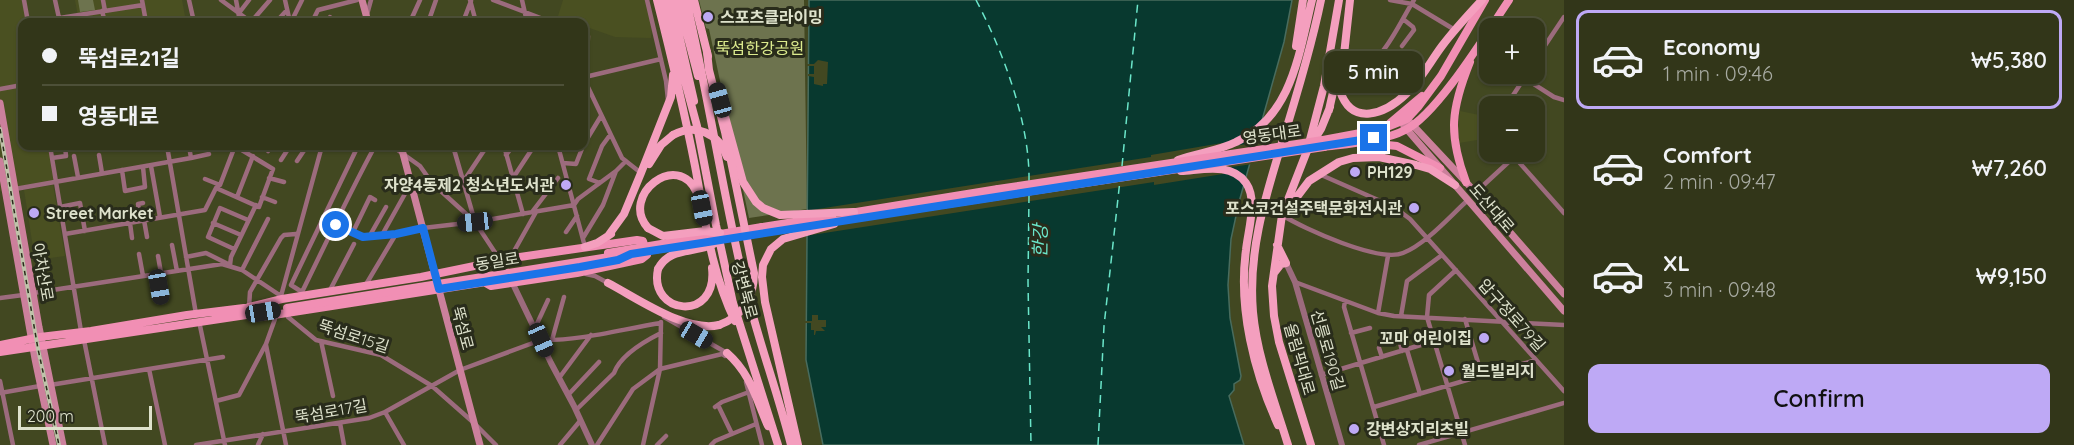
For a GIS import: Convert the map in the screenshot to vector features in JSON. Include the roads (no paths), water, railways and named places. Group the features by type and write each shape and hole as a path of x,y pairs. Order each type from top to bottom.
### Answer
{"highway":[{"path":"657,0 680,91 711,255 726,302 745,341"},
{"name":"강변북로","path":"663,0 697,126 725,269 777,445"},
{"path":"671,0 692,87 697,126"},
{"path":"678,0 712,130"},
{"name":"강변북로","path":"686,0 752,315 791,445"},
{"path":"694,0 743,182 756,202 763,208 780,215 855,215"},
{"path":"1289,84 1303,0"},
{"path":"1171,163 1231,144 1254,132 1277,110 1289,84 1312,0"},
{"path":"1288,445 1257,340 1253,312 1252,268 1264,201 1298,89 1321,0"},
{"name":"올림픽대로","path":"1311,445 1279,342 1274,316 1274,274 1282,215 1307,151 1331,58 1340,0"},
{"path":"1307,151 1321,129 1334,101 1348,23 1348,0"},
{"path":"1329,110 1348,0"},
{"path":"1340,77 1340,91 1350,108 1362,114 1377,113 1405,95 1455,30 1483,0"},
{"path":"608,236 624,214 671,97 673,77 666,38"},
{"path":"608,283 690,325 709,328 732,319 744,308 752,291 754,273 707,52"},
{"path":"585,247 597,243 618,227 627,214 654,155 665,141 673,135 693,130 704,131 713,136 724,150 739,216 737,249"},
{"path":"1282,215 1303,187 1319,174 1339,162 1353,158 1379,156 1430,170 1455,185"},
{"path":"1158,172 1222,169 1240,177 1247,185 1251,196 1245,252 1244,299 1250,340 1274,416 1288,445"},
{"path":"702,208 690,182 675,175 663,177 651,185 642,198 640,213 648,228 663,236 705,231 720,237"},
{"path":"798,445 765,302 763,265 771,249 783,239 855,215"},
{"path":"711,255 711,288 707,297 694,305 679,306 664,298 657,282 658,269 663,261 674,253 708,246 720,237"},
{"path":"1274,274 1281,264 1286,263 1277,245"},
{"path":"726,355 738,363 748,377 777,445"}],"main road":[{"path":"362,0 365,18"},
{"path":"1406,124 1432,87 1483,0"},
{"name":"영동대로","path":"998,193 1171,163 1323,144 1355,143 1406,124 1447,88 1509,0"},
{"path":"1466,182 1454,146 1454,117 1460,88 1476,48"},
{"path":"1382,129 1432,87"},
{"name":"아차산로","path":"0,103 40,337 63,445"},
{"name":"영동대로","path":"998,193 1158,172 1323,144 1406,124"},
{"name":"도산대로","path":"1406,124 1440,168 1564,311"},
{"name":"도산대로","path":"1406,124 1466,182 1564,294"},
{"path":"1355,143 1388,143 1440,168"},
{"name":"뚝섬로","path":"402,150 480,445"},
{"name":"아차산로","path":"0,160 3,190 53,445"},
{"name":"동일로","path":"1,348 31,338 250,310 998,193"},
{"name":"동일로","path":"284,304 302,294 421,278 435,273 498,261 501,265 514,260 585,247 640,240 645,243 647,255 642,259 577,273"},
{"path":"514,260 599,249 631,251"},
{"path":"514,280 608,262 631,251"},
{"path":"250,310 260,317 274,315 284,304 577,273"},
{"name":"동일로","path":"1,348 33,348 84,340 197,317"}],"street":[{"path":"24,0 27,18"},
{"path":"55,0 59,18"},
{"path":"103,0 105,18"},
{"path":"189,0 193,18"},
{"path":"221,0 246,18"},
{"path":"236,0 240,18"},
{"path":"239,13 249,0"},
{"path":"254,18 270,0"},
{"path":"285,0 289,18"},
{"path":"292,18 302,0"},
{"path":"314,18 318,10 357,0"},
{"path":"367,18 371,0"},
{"path":"412,18 420,0"},
{"path":"430,18 436,0"},
{"path":"464,18 471,0"},
{"path":"471,0 475,18"},
{"path":"495,0 540,18"},
{"path":"522,0 526,18"},
{"path":"647,0 666,81 668,103"},
{"path":"1390,0 1413,2 1455,30"},
{"path":"67,18 142,2 145,18"},
{"path":"1354,70 1365,68 1376,60 1413,2"},
{"path":"280,18 287,10"},
{"path":"1545,46 1564,17"},
{"path":"1402,46 1414,30 1403,19"},
{"path":"1559,25 1564,28"},
{"path":"588,76 661,59"},
{"path":"1537,84 1554,97 1564,100"},
{"path":"0,89 18,86"},
{"path":"588,88 610,135 626,162 641,173"},
{"path":"588,137 601,117"},
{"path":"600,183 589,179 602,146 610,135"},
{"path":"51,150 81,331"},
{"path":"52,158 66,156 65,150"},
{"path":"168,150 197,317 225,442"},
{"path":"190,150 191,158"},
{"path":"65,234 205,210 218,187 232,150"},
{"path":"206,180 259,207 273,169 242,150"},
{"path":"281,160 287,150"},
{"path":"297,161 304,150"},
{"path":"314,150 319,153"},
{"path":"284,304 296,234 320,150"},
{"path":"356,150 291,285 302,294 370,150"},
{"path":"403,150 420,166 432,183 475,222"},
{"path":"454,150 475,222 498,261"},
{"path":"464,182 484,150"},
{"path":"505,150 523,214"},
{"path":"506,155 510,150"},
{"path":"513,178 531,150"},
{"path":"559,150 585,247"},
{"path":"563,164 576,164 581,150"},
{"path":"15,189 209,154"},
{"path":"99,155 102,173"},
{"path":"74,156 78,177"},
{"path":"237,197 253,156"},
{"path":"323,217 363,237 369,237 574,205 626,162"},
{"path":"1475,193 1509,162"},
{"path":"1518,162 1564,213"},
{"path":"151,166 160,217"},
{"path":"122,170 125,191 146,187 142,167"},
{"path":"583,238 603,205 616,171"},
{"name":"압구정로79길","path":"1319,174 1394,207 1410,219 1564,391"},
{"path":"269,178 284,182"},
{"name":"동일로","path":"514,260 513,253 534,212 558,178"},
{"path":"340,182 352,188"},
{"path":"382,235 411,183"},
{"path":"262,197 275,202"},
{"path":"353,232 370,197 375,200"},
{"path":"1282,215 1350,245 1388,256 1406,252 1468,200"},
{"path":"60,207 80,203 85,231"},
{"path":"143,203 138,204 147,237"},
{"path":"33,293 222,264 230,265 234,249 256,205"},
{"path":"369,237 386,207"},
{"path":"234,249 208,237 220,208 248,220"},
{"path":"566,232 577,216"},
{"path":"242,270 268,219"},
{"path":"130,223 132,238"},
{"path":"213,223 241,235"},
{"path":"250,310 248,298 280,238 284,235 296,234"},
{"path":"365,286 396,234"},
{"path":"329,292 354,244"},
{"path":"172,245 177,271"},
{"name":"뚝섬로15길","path":"186,257 206,253 257,279 284,304 288,317 316,340 381,355 432,386 496,445"},
{"path":"139,254 143,276"},
{"path":"158,255 161,299"},
{"path":"1401,316 1407,281 1442,255"},
{"path":"1378,313 1388,256"},
{"name":"선릉로190길","path":"1286,263 1294,282 1342,445"},
{"path":"1456,270 1429,295 1427,317 1465,445"},
{"path":"577,273 589,274 608,283 726,355 743,376 762,445"},
{"path":"514,280 592,445"},
{"path":"1294,282 1378,313 1564,325"},
{"path":"0,298 23,294"},
{"path":"552,340 564,297"},
{"path":"536,328 548,300"},
{"path":"1345,301 1344,307 1351,333 1384,445"},
{"path":"216,401 239,395 266,344 275,319 274,315"},
{"path":"643,445 660,369 661,323 664,317"},
{"path":"1465,319 1482,376"},
{"path":"541,340 591,335 661,323"},
{"path":"1351,333 1370,327"},
{"path":"576,410 614,373 617,366 646,341 661,333"},
{"path":"559,378 591,335"},
{"path":"1399,339 1420,394"},
{"path":"84,340 105,445"},
{"name":"뚝섬로17길","path":"196,445 369,418 385,412 460,370 541,340"},
{"path":"321,341 333,396"},
{"path":"1321,375 1434,341"},
{"path":"266,344 286,445"},
{"path":"1379,348 1382,357"},
{"path":"597,445 633,389 660,369 722,354 726,355"},
{"path":"50,385 223,357"},
{"path":"1374,407 1536,360"},
{"path":"568,395 599,363"},
{"path":"148,369 165,445"},
{"path":"0,381 13,445"},
{"path":"1,393 40,386"},
{"path":"732,434 716,406 749,392"},
{"path":"1419,445 1564,403"},
{"path":"385,412 404,445"},
{"path":"560,445 580,421"},
{"path":"340,423 344,445"},
{"path":"711,445 715,441 756,424"},
{"path":"258,445 263,434"},
{"path":"657,445 666,436"}],"water":[{"name":"한강","path":"809,0 1292,0 1284,42 1239,202 1231,239 1228,285 1230,318 1241,376 1240,380 1234,384 1234,390 1229,396 1244,445 823,445 806,360"}],"railway":[{"path":"0,129 38,349 59,445"}],"place":[{"name":"스포츠클라이밍","path":"708,17"},
{"name":"PH129","path":"1355,172"},
{"name":"자양4동제2 청소년도서관","path":"566,185"},
{"name":"포스코건설주택문화전시관","path":"1414,208"},
{"name":"Street Market","path":"34,213"},
{"name":"꼬마 어린이집","path":"1484,338"},
{"name":"월드빌리지","path":"1449,371"},
{"name":"강변상지리츠빌","path":"1354,429"}],"park label":[{"name":"뚝섬한강공원","path":"760,48"}]}
